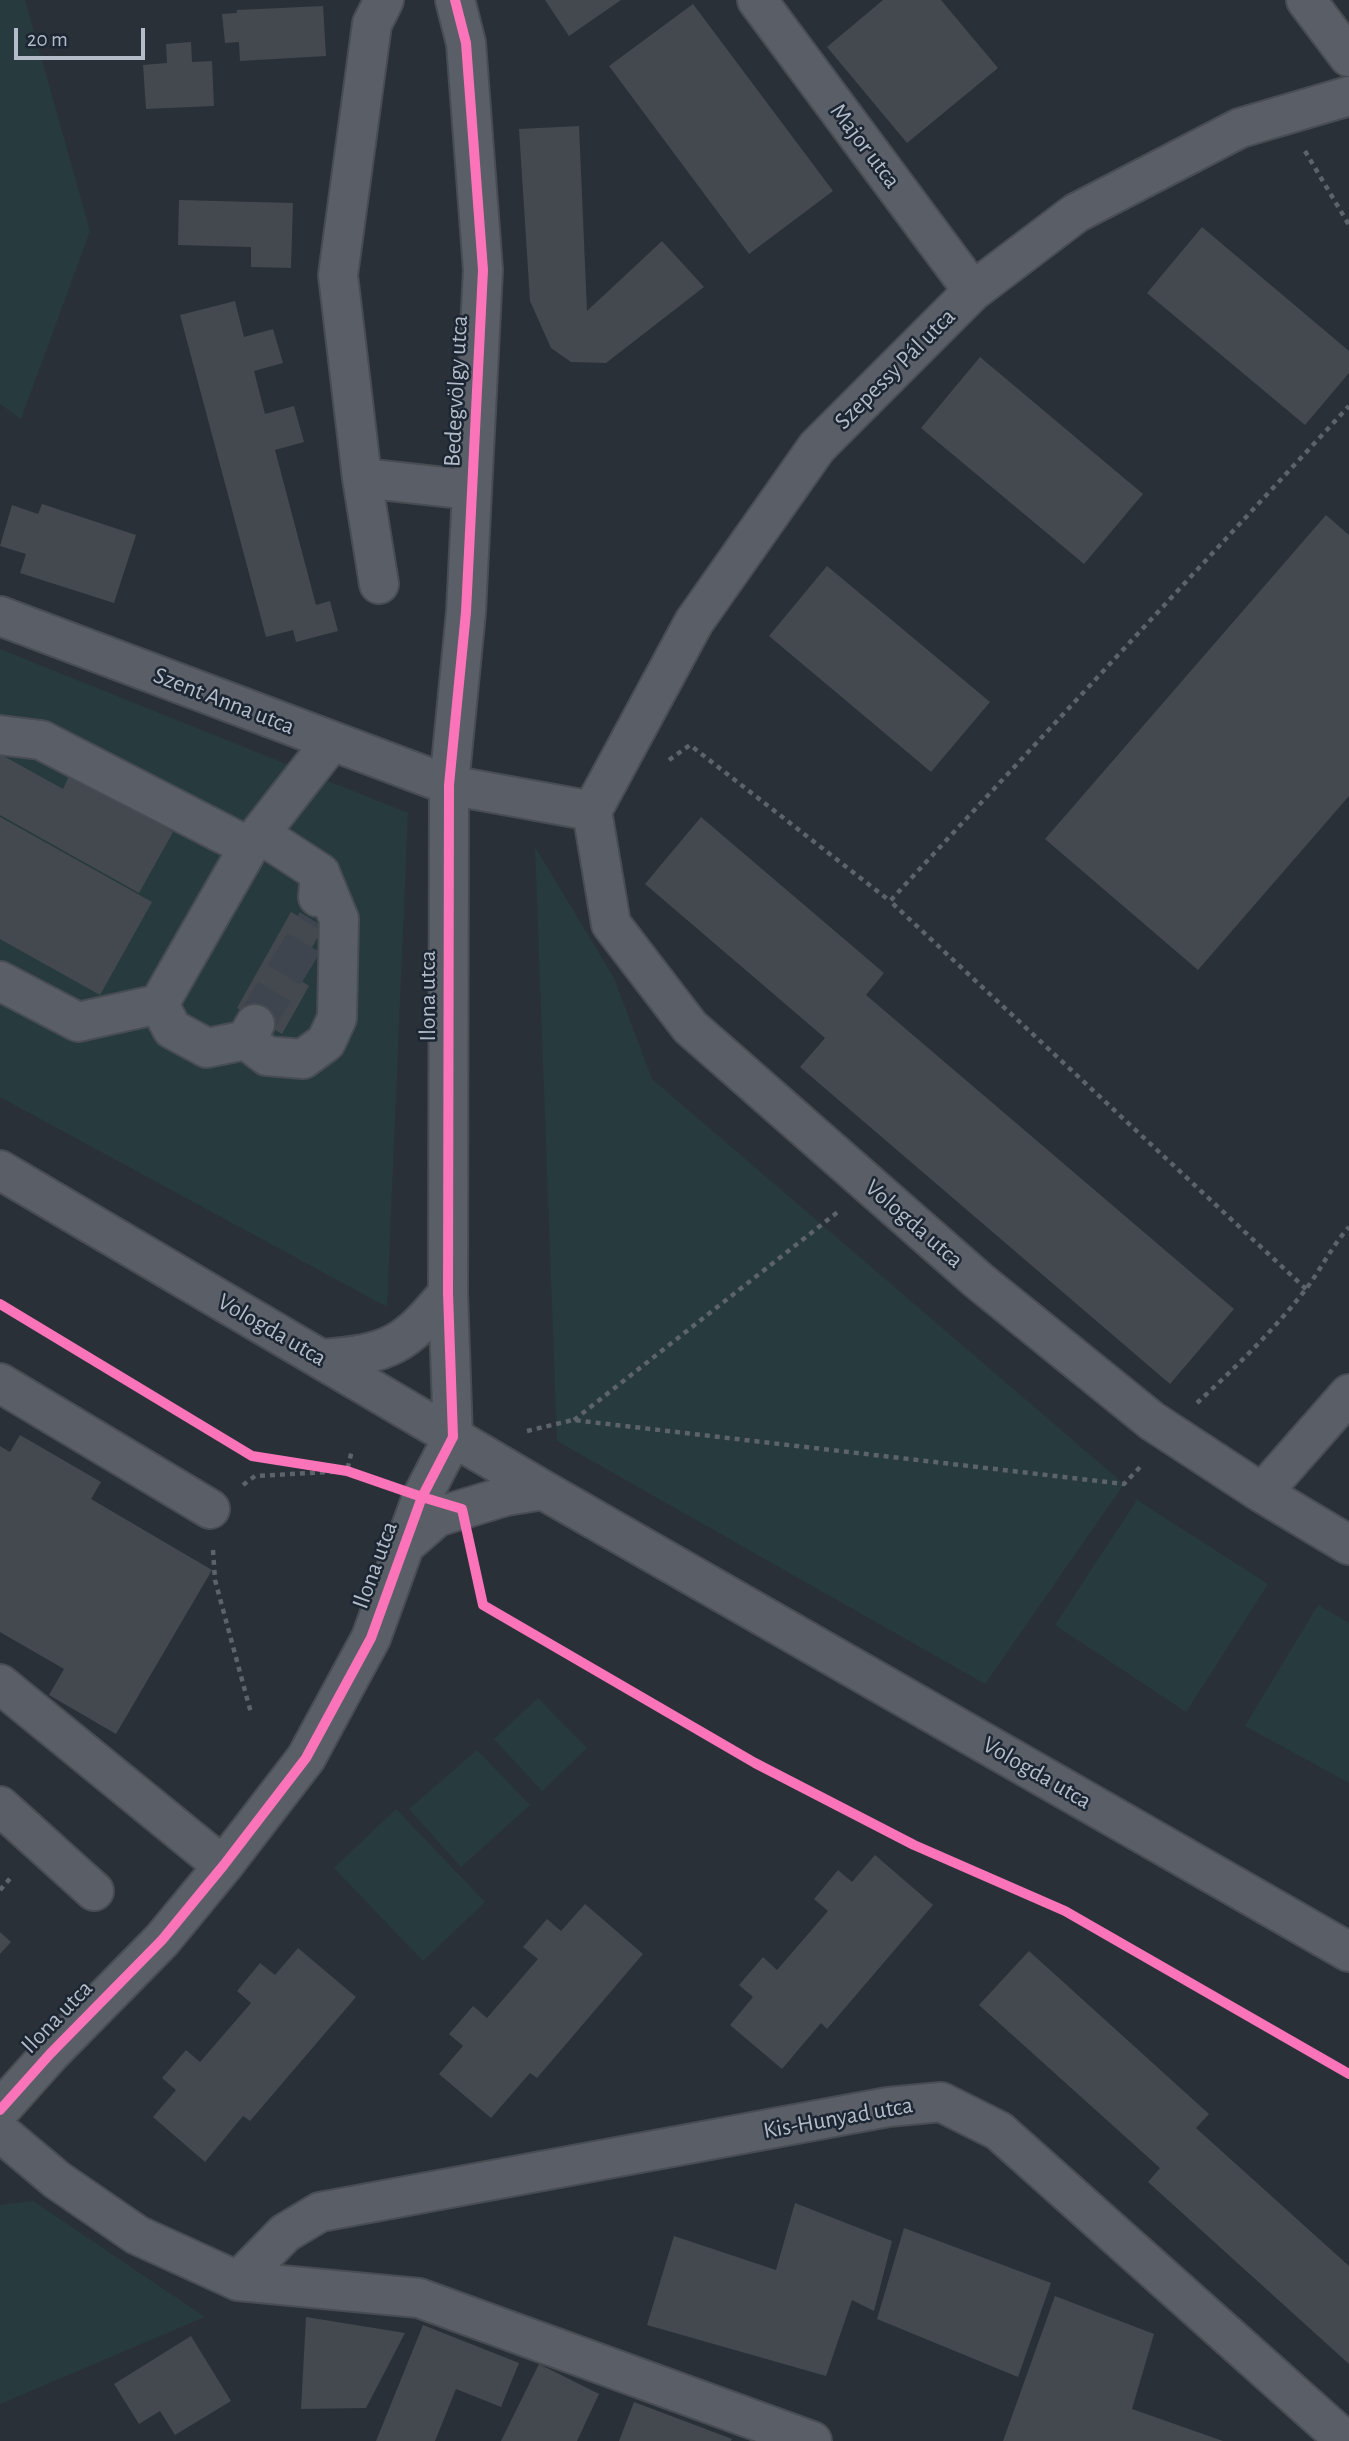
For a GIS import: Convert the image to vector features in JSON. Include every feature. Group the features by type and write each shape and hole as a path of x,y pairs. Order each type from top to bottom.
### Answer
{"street":[{"path":"379,584 362,478 338,275 372,24 384,0"},
{"name":"Bedegvölgy utca","path":"449,785 466,612 483,270 466,43 455,0"},
{"name":"Major utca","path":"757,0 973,291"},
{"path":"1306,0 1349,57"},
{"name":"Szepessy Pál utca","path":"592,811 694,622 817,447 973,291 1076,213 1240,128 1349,96"},
{"path":"362,478 472,490"},
{"name":"Szent Anna utca","path":"0,616 449,785 592,811"},
{"path":"0,736 41,740 320,873 339,919 337,1018 326,1042 303,1059 267,1055 250,1032 207,1048 172,1029 159,1004"},
{"path":"0,981 78,1022 159,1004 254,840 332,741"},
{"name":"Ilona utca","path":"0,2110 50,2054 162,1940 306,1758 371,1638 422,1497 453,1437 448,1293 449,785"},
{"name":"Vologda utca","path":"592,811 611,924 690,1027 979,1281 1169,1434 1349,1545"},
{"path":"316,922 320,873"},
{"name":"Vologda utca","path":"0,1170 543,1490 1349,1952"},
{"path":"323,1359 361,1356 393,1346 422,1324 448,1293"},
{"path":"2,1389 210,1509"},
{"path":"1262,1493 1349,1394"},
{"path":"405,1545 437,1517 489,1501 543,1490"},
{"path":"0,1684 223,1866"},
{"path":"0,1806 94,1891"},
{"name":"Kis-Hunyad utca","path":"238,2281 285,2233 320,2212 888,2107 941,2102 999,2131 1346,2441"},
{"path":"0,2132 57,2180 137,2235 238,2281 419,2298 812,2441"}],"path":[{"path":"1302,146 1349,225"},
{"path":"890,901 1349,406"},
{"path":"690,745 890,901 1306,1289"},
{"path":"573,1420 871,1186"},
{"path":"1194,1406 1237,1366 1306,1289 1349,1227"},
{"path":"525,1431 573,1420 1124,1484 1143,1464"},
{"path":"347,1471 352,1450"},
{"path":"293,1462 347,1471"},
{"path":"251,1713 215,1580 210,1509 255,1476 347,1471"}],"green space":[{"path":"0,0 25,0 90,231 21,419 0,404"},
{"path":"0,649 408,813 387,1307 0,1097"},
{"path":"535,847 614,978 652,1079 1124,1484 985,1684 557,1441"},
{"path":"1137,1500 1268,1584 1186,1712 1055,1625"},
{"path":"1318,1605 1349,1623 1349,1783 1245,1726"},
{"path":"538,1698 587,1748 542,1791 494,1739"},
{"path":"477,1750 530,1805 461,1867 409,1809"},
{"path":"396,1809 485,1902 423,1961 334,1868"},
{"path":"33,2201 205,2317 0,2404 0,2205"}],"building":[{"path":"545,0 621,0 569,36"},
{"path":"883,0 941,0 998,68 907,143 827,47"},
{"path":"693,4 833,191 749,254 609,66"},
{"path":"323,6 326,56 240,61 239,42 225,43 222,14 237,13 237,10"},
{"path":"191,42 192,62 212,61 214,106 146,109 143,65 167,63 166,44"},
{"path":"579,126 587,311 662,241 704,287 606,363 571,362 551,348 530,301 519,129"},
{"path":"179,200 293,203 291,268 251,267 251,247 178,245"},
{"path":"1202,227 1349,351 1349,373 1305,425 1147,293"},
{"path":"235,301 244,337 273,329 283,363 254,371 265,414 294,406 304,442 275,450 316,605 330,601 338,631 296,642 293,630 266,637 180,315"},
{"path":"980,357 1143,494 1084,564 921,428"},
{"path":"42,504 136,535 114,603 20,573 26,554 0,546 12,505 38,514"},
{"path":"1326,515 1349,535 1349,796 1198,970 1045,839"},
{"path":"827,566 990,702 931,772 769,636"},
{"path":"0,754 63,789 70,774 173,832 139,893 0,815"},
{"path":"0,817 152,902 100,995 0,939"},
{"path":"701,817 884,973 866,995 1234,1309 1170,1384 800,1067 825,1038 645,884"},
{"path":"291,912 322,930 295,977 309,986 282,1034 237,1008"},
{"path":"20,1435 101,1482 91,1499 212,1570 116,1734 49,1695 64,1669 0,1632 0,1446 10,1452"},
{"path":"875,1855 933,1905 827,2029 821,2023 782,2069 730,2025 753,1997 739,1985 763,1957 777,1970 828,1911 814,1899 838,1870 852,1882"},
{"path":"585,1904 643,1954 537,2078 530,2073 491,2118 439,2074 463,2046 449,2034 473,2006 487,2018 538,1959 523,1947 547,1919 561,1931"},
{"path":"0,1932 11,1942 0,1954"},
{"path":"298,1948 356,1997 250,2121 243,2116 205,2162 153,2117 176,2090 162,2078 186,2050 200,2062 251,2003 237,1991 260,1963 275,1975"},
{"path":"1029,1951 1209,2114 1196,2128 1349,2266 1349,2364 1148,2182 1160,2168 979,2005"},
{"path":"795,2203 892,2241 874,2311 852,2300 826,2376 647,2325 674,2236 776,2270"},
{"path":"904,2228 1051,2283 1018,2377 877,2319"},
{"path":"1055,2296 1154,2334 1132,2409 1223,2441 1003,2441"},
{"path":"306,2317 405,2333 366,2408 301,2409"},
{"path":"423,2325 519,2363 501,2407 456,2389 435,2441 376,2441"},
{"path":"191,2336 231,2401 175,2435 160,2411 139,2424 114,2384"},
{"path":"539,2364 599,2394 577,2441 501,2441"},
{"path":"634,2402 732,2439 619,2441"}],"tunnel":[{"path":"255,1024 316,922"}],"cycle path":[{"path":"0,2110 50,2054 162,1940 306,1758 371,1638 422,1497 453,1437 448,1293 449,785 466,612 483,270 466,43 455,0"},
{"path":"0,1304 252,1456 347,1471 462,1509 483,1605 755,1763 914,1845 1065,1911 1349,2074"}]}
